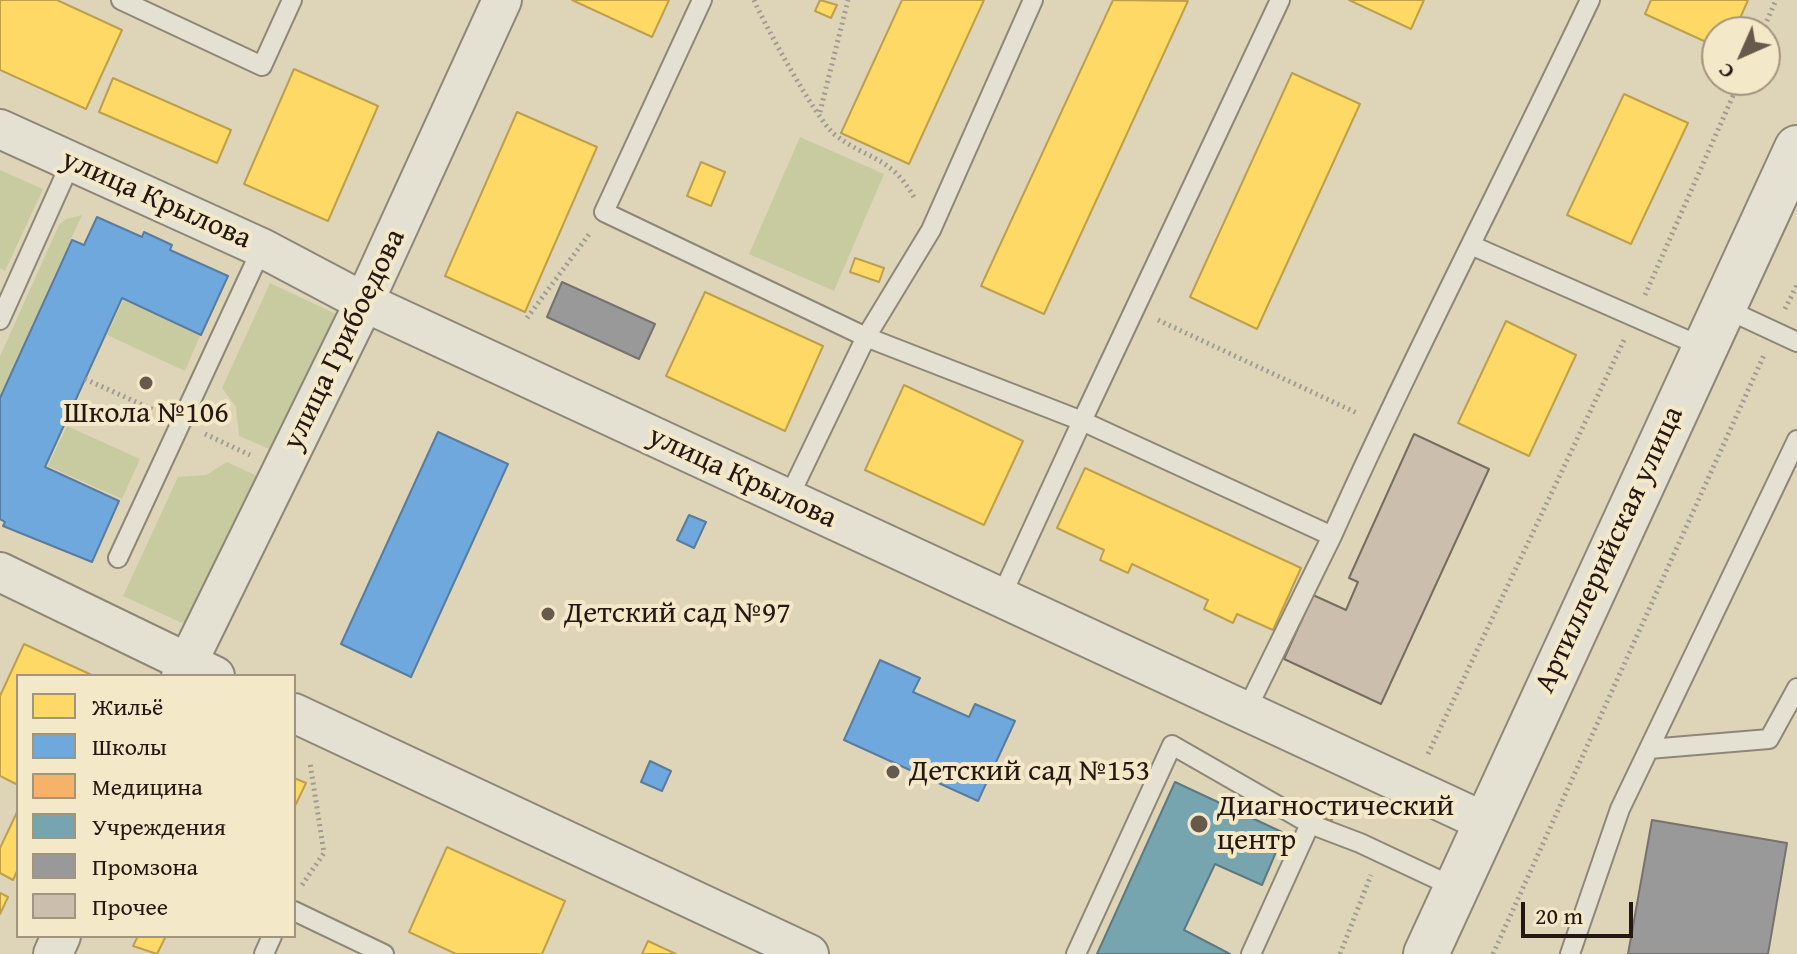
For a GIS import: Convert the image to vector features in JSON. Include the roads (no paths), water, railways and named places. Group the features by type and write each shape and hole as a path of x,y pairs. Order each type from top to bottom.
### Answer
{"street":[{"name":"улица Грибоедова","path":"194,672 502,0"},
{"name":"улица Крылова","path":"0,129 262,248 364,302 1000,599 1485,822"},
{"name":"Артиллерийская улица","path":"1426,954 1797,148"},
{"path":"1,575 194,672"},
{"path":"296,714 809,954"}],"lane":[{"path":"121,0 262,66 292,0"},
{"path":"702,0 604,212 866,337 1082,421 1332,536"},
{"path":"788,499 866,337 931,230 1033,0"},
{"path":"1000,599 1280,0"},
{"path":"1245,713 1590,0"},
{"path":"0,320 71,162"},
{"path":"1473,246 1703,347"},
{"path":"118,558 262,248"},
{"path":"1722,307 1797,342"},
{"path":"1570,954 1620,809 1797,440"},
{"path":"1649,749 1769,739 1797,688"},
{"path":"1076,954 1172,745 1310,824 1456,888"},
{"path":"1251,954 1310,824"},
{"path":"296,912 384,954"}],"place":[{"name":"Школа №106","path":"146,383"},
{"name":"Детский сад №97","path":"548,614"},
{"name":"Детский сад №153","path":"893,772"},
{"name":"Диагностический центр","path":"1199,824"}]}
